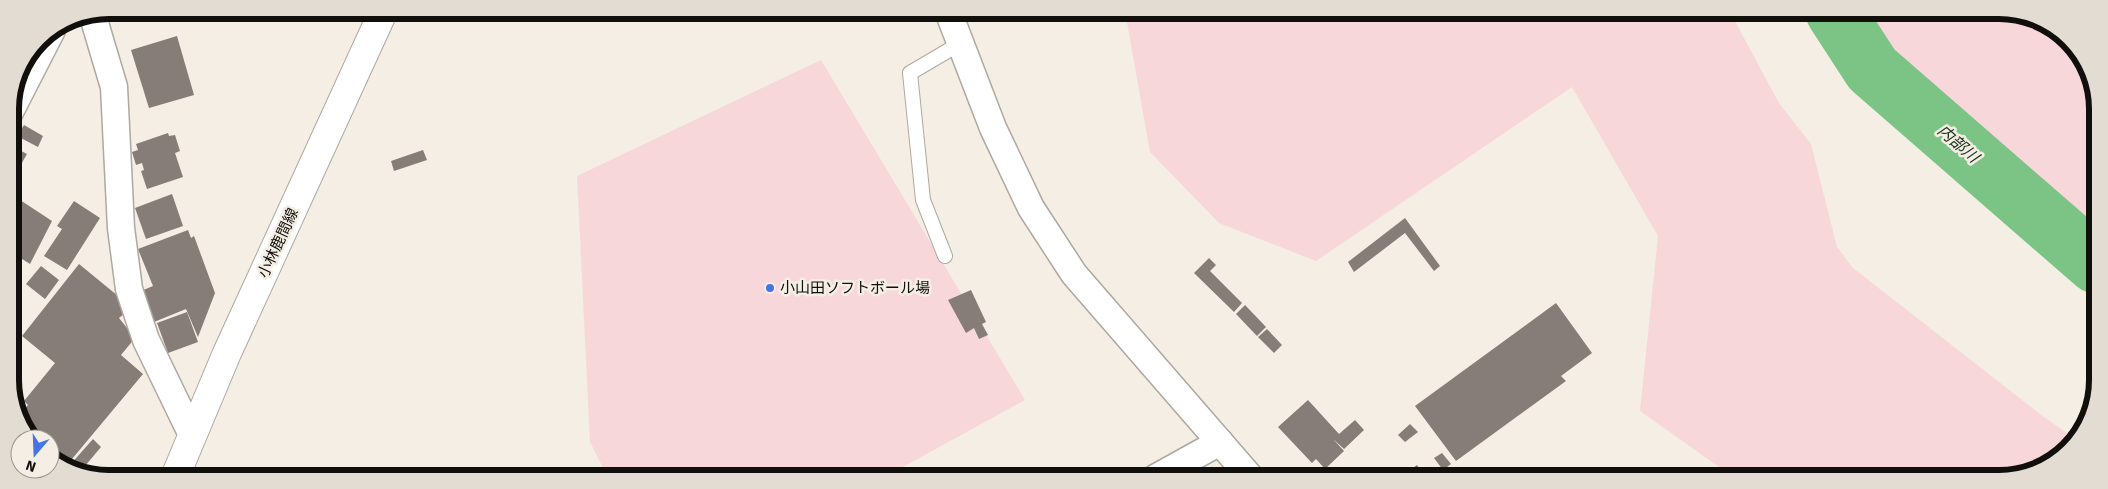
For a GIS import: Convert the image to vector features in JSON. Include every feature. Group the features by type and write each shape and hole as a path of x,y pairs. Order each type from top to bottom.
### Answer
{"main road":[{"name":"小林鹿間線","path":"178,470 227,353 380,19"}],"street":[{"path":"951,19 993,128 1031,208 1074,274 1244,470"},
{"path":"94,20 114,87 121,228 129,288 146,340 192,435"},
{"path":"1169,470 1220,442"}],"lane":[{"path":"945,256 924,200 910,73 961,43"}],"shaded area":[{"path":"1126,19 1734,19 1779,103 1811,144 1837,247 1853,268 2071,436 2063,444 2039,461 2005,470 1723,470 1640,411 1658,236 1572,87 1316,261 1219,223 1150,152"},
{"path":"1861,19 2017,20 2039,28 2063,45 2077,64 2088,91 2089,248 2076,238 1886,51"},
{"name":"小山田ソフトボール場","path":"821,60 1025,400 898,470 604,470 590,442 577,176"}],"building":[{"path":"177,36 194,95 149,108 131,50"},
{"path":"24,125 43,136 38,147 19,137 19,133"},
{"path":"168,133 169,136 175,135 180,151 175,153 183,177 147,189 141,171 144,170 142,163 136,165 132,152 138,150 136,144"},
{"path":"19,150 27,154 19,168"},
{"path":"423,150 427,160 394,171 391,161"},
{"path":"172,194 183,226 146,239 135,208"},
{"path":"19,199 52,221 30,264 19,257"},
{"path":"74,201 100,218 67,270 44,256 62,229 57,226"},
{"path":"1405,218 1440,266 1434,271 1405,233 1354,272 1348,262"},
{"path":"188,230 191,238 194,236 215,293 198,337 186,309 154,322 141,291 153,286 138,249"},
{"path":"1209,258 1216,265 1210,271 1242,303 1234,312 1194,273"},
{"path":"79,264 118,296 125,313 119,318 135,338 121,355 143,374 70,461 60,456 60,429 33,429 24,410 28,405 24,401 55,363 22,336"},
{"path":"41,266 59,280 45,299 26,284"},
{"path":"971,290 986,322 982,324 988,335 979,339 974,328 966,333 948,300"},
{"path":"1556,303 1592,353 1561,376 1566,381 1456,461 1415,406"},
{"path":"1245,305 1266,327 1257,336 1236,314"},
{"path":"187,312 198,342 168,353 157,323"},
{"path":"1267,329 1282,345 1274,353 1258,337"},
{"path":"1308,400 1339,434 1355,420 1364,430 1344,449 1333,439 1344,451 1325,469 1316,459 1312,463 1278,427"},
{"path":"1410,424 1418,432 1405,442 1398,435"},
{"path":"93,439 101,447 85,467 72,462"},
{"path":"1442,453 1451,464 1443,470 1434,458"},
{"path":"1417,465 1420,470 1410,470"}],"waterway":[{"name":"内部川","path":"1840,19 1872,69 2089,258"}],"place":[{"name":"小山田ソフトボール場","path":"770,288"}]}
